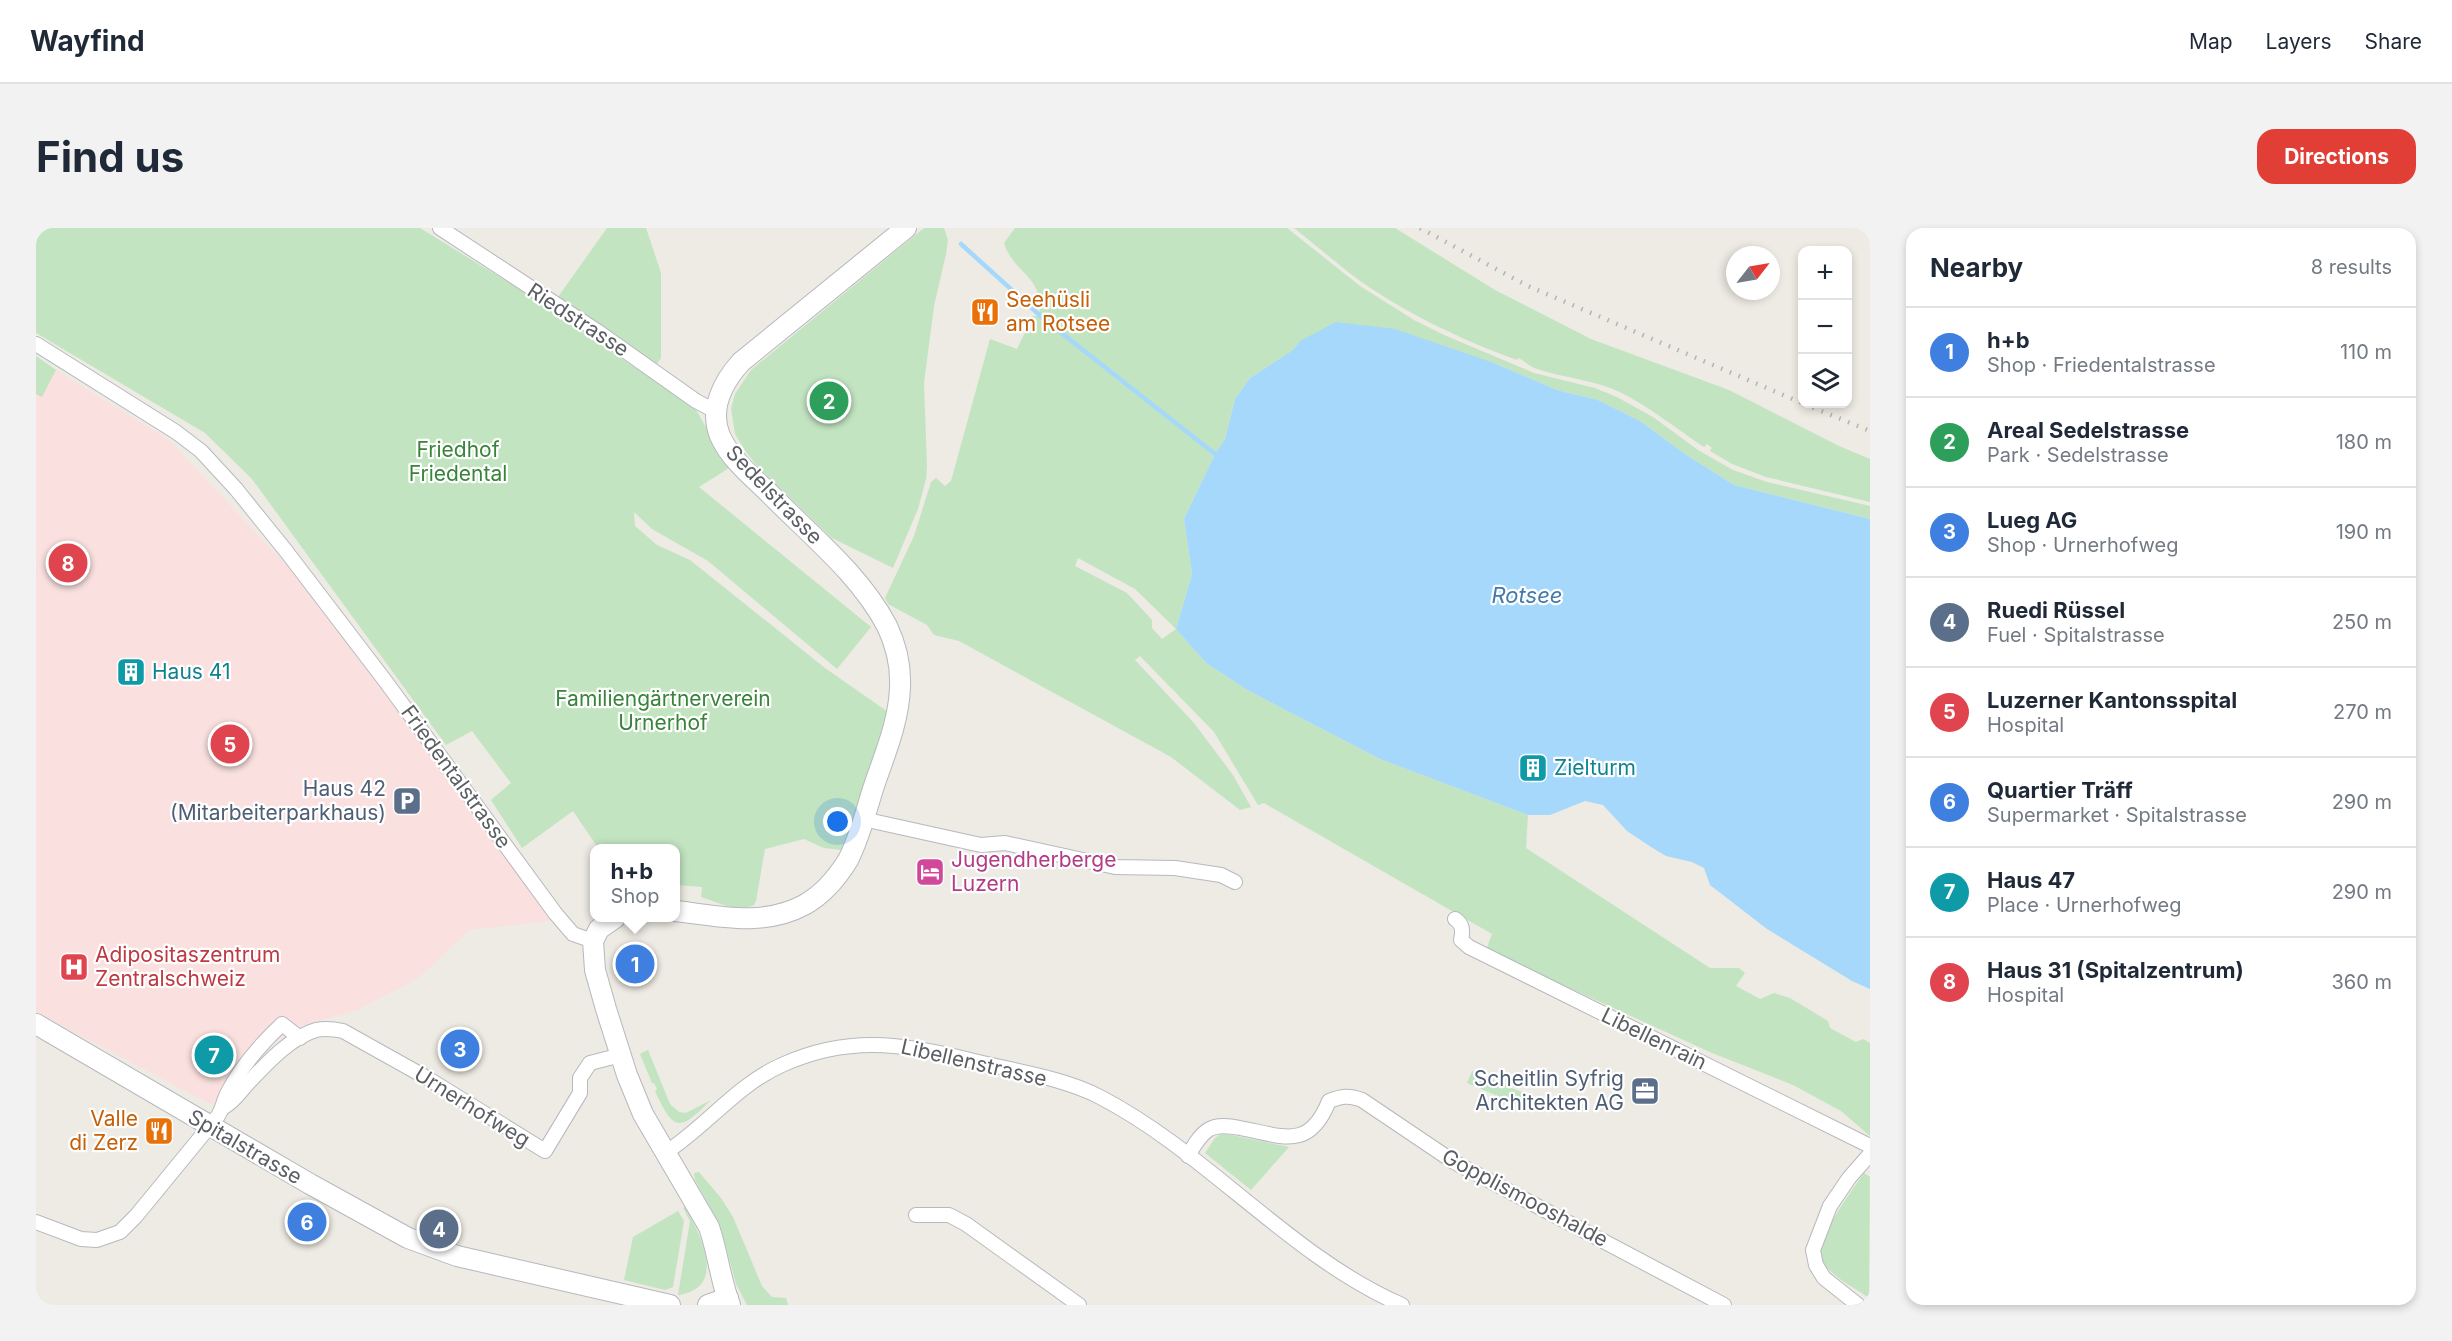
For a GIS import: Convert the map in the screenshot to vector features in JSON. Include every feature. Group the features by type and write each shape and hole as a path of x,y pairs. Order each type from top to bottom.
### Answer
{"main road":[{"path":"717,412 722,389 741,362 906,228"},
{"name":"Sedelstrasse","path":"680,912 736,919 760,919 803,906 825,889 842,870 852,853 890,738 899,702 900,674 894,644 875,607 842,566 731,455 719,432 717,412"},
{"path":"609,922 599,929 593,941 595,973 621,1055 644,1114 709,1227 729,1302 708,1305"},
{"name":"Spitalstrasse","path":"36,1024 381,1225 437,1250 670,1305"}],"street":[{"name":"Riedstrasse","path":"440,228 717,412"},
{"name":"Friedentalstrasse","path":"36,344 176,432 201,451 264,525 386,682 555,913 573,934 586,941 593,941"},
{"path":"863,819 981,845 1005,843 1115,867 1175,868 1221,875 1235,882"},
{"name":"Libellenrain","path":"1455,919 1460,922 1463,930 1461,940 1469,947 1869,1155 1830,1206 1812,1250 1816,1266 1824,1278 1858,1305"},
{"name":"Urnerhofweg","path":"224,1107 225,1097 243,1067 282,1024 300,1038"},
{"name":"Urnerhofweg","path":"36,1222 81,1239 97,1240 120,1232 136,1216 224,1107 235,1101 248,1083 300,1038 315,1031 328,1029 343,1031 426,1078 545,1151 580,1093 580,1078 590,1063 621,1055"},
{"name":"Libellenstrasse","path":"665,1153 693,1134 740,1090 782,1065 828,1049 886,1044 909,1046 1063,1083 1099,1096 1132,1116 1188,1156 1344,1275 1378,1295 1402,1305"},
{"name":"Gopplismooshalde","path":"1188,1156 1203,1135 1218,1126 1231,1126 1289,1137 1304,1135 1315,1126 1329,1101 1352,1096 1362,1100 1454,1162 1724,1305"},
{"path":"916,1215 949,1215 966,1224 1079,1305"}],"shaded area":[{"path":"56,370 169,440 289,568 558,920 470,930 417,979 357,1010 298,1027 248,1061 212,1105 36,1012 36,394 42,396"}],"green space":[{"name":"Friedhof Friedental","path":"36,228 420,228 511,284 695,408 729,468 699,487 871,627 837,669 708,561 652,529 634,512 635,526 657,545 690,560 825,668 888,712 845,848 842,850 824,848 804,839 765,849 756,901 754,905 741,908 701,897 702,887 680,885 680,844 595,844 573,811 522,848 491,800 511,783 472,731 446,745 252,479 205,433 36,333"},
{"path":"607,228 646,228 661,273 661,358 657,364 558,297"},
{"path":"924,228 944,228 948,240 934,306 924,383 926,479 918,509 893,568 832,538 758,467 735,434 731,409 735,394 751,370"},
{"path":"1015,228 1287,228 1360,286 1414,320 1444,335 1534,373 1595,388 1617,397 1653,417 1698,450 1733,470 1767,482 1870,506 1870,519 1734,485 1685,454 1640,421 1598,400 1557,390 1494,363 1448,349 1300,341 1293,350 1250,378 1235,399 1225,439 1215,454 1184,519 1192,574 1176,629 1206,663 1249,691 1380,759 1528,815 1526,848 1710,968 1739,968 1745,973 1736,986 1760,999 1774,993 1790,998 1828,1021 1830,1028 1856,1042 1863,1039 1870,1043 1870,1136 1841,1111 1793,1085 1712,1053 1486,950 1492,934 1264,803 1258,805 1214,732 1140,656 1135,660 1194,723 1233,775 1251,807 1240,810 1171,757 959,641 934,635 927,625 888,604 885,598 914,536 931,482 936,478 945,486 951,481 990,339 1017,349 1033,316 1039,316 1040,302 1033,283 1009,254 1004,243","holes":["1078,558 1135,589 1176,629 1162,639 1152,628 1152,620 1127,593 1075,566"]},
{"path":"1294,228 1395,228 1495,290 1591,339 1729,390 1839,446 1870,459 1870,502 1766,477 1732,464 1710,451 1712,448 1707,444 1704,447 1622,393 1601,385 1537,369 1518,358 1517,360 1452,333 1390,301 1352,275"},
{"path":"36,356 56,370 42,397 36,394"},
{"path":"648,1050 670,1104 679,1112 686,1113 711,1100 684,1122 678,1123 667,1114 655,1091 657,1089 652,1083 640,1054"},
{"path":"1472,1071 1531,1096 1526,1108 1467,1083"},
{"path":"1222,1133 1289,1147 1251,1190 1205,1153 1215,1138"},
{"path":"699,1172 721,1198 733,1217 762,1286 772,1297 786,1298 788,1305 747,1305 736,1284 720,1225 695,1180 694,1173"},
{"path":"1864,1173 1870,1177 1869,1298 1833,1274 1824,1264 1821,1255 1827,1231 1842,1204"},
{"path":"685,1207 703,1245 706,1271 702,1282 693,1290 678,1295 690,1221 683,1208"},
{"path":"678,1211 684,1221 673,1287 665,1290 624,1280 633,1237"}],"water":[{"name":"Rotsee","path":"1336,322 1395,329 1494,363 1557,390 1598,400 1640,421 1685,454 1734,485 1870,519 1870,989 1852,981 1767,929 1710,885 1704,868 1692,862 1666,856 1651,847 1627,831 1603,805 1585,801 1550,815 1528,815 1380,759 1249,691 1206,663 1176,629 1192,574 1184,519 1215,454 1225,439 1235,399 1250,378 1293,350 1300,341"}],"waterway":[{"path":"961,244 1045,320 1215,454"}],"railway":[{"path":"1420,228 1528,286 1798,401"},
{"path":"1814,408 1870,431"}],"place":[{"name":"Seehüsli am Rotsee","path":"985,312"},
{"name":"Areal Sedelstrasse","path":"829,401"},
{"name":"Haus 31 (Spitalzentrum)","path":"68,563"},
{"name":"Haus 41","path":"131,672"},
{"name":"Luzerner Kantonsspital","path":"230,744"},
{"name":"Zielturm","path":"1533,768"},
{"name":"Haus 42 (Mitarbeiterparkhaus)","path":"407,801"},
{"name":"Jugendherberge Luzern","path":"930,872"},
{"name":"h+b","path":"635,964"},
{"name":"Adipositaszentrum Zentralschweiz","path":"74,967"},
{"name":"Lueg AG","path":"460,1049"},
{"name":"Haus 47","path":"214,1055"},
{"name":"Scheitlin Syfrig Architekten AG","path":"1645,1091"},
{"name":"Valle di Zerz","path":"159,1131"},
{"name":"Quartier Träff","path":"307,1222"},
{"name":"Ruedi Rüssel","path":"439,1229"}],"park label":[{"name":"Familiengärtnerverein Urnerhof","path":"663,711"}]}
